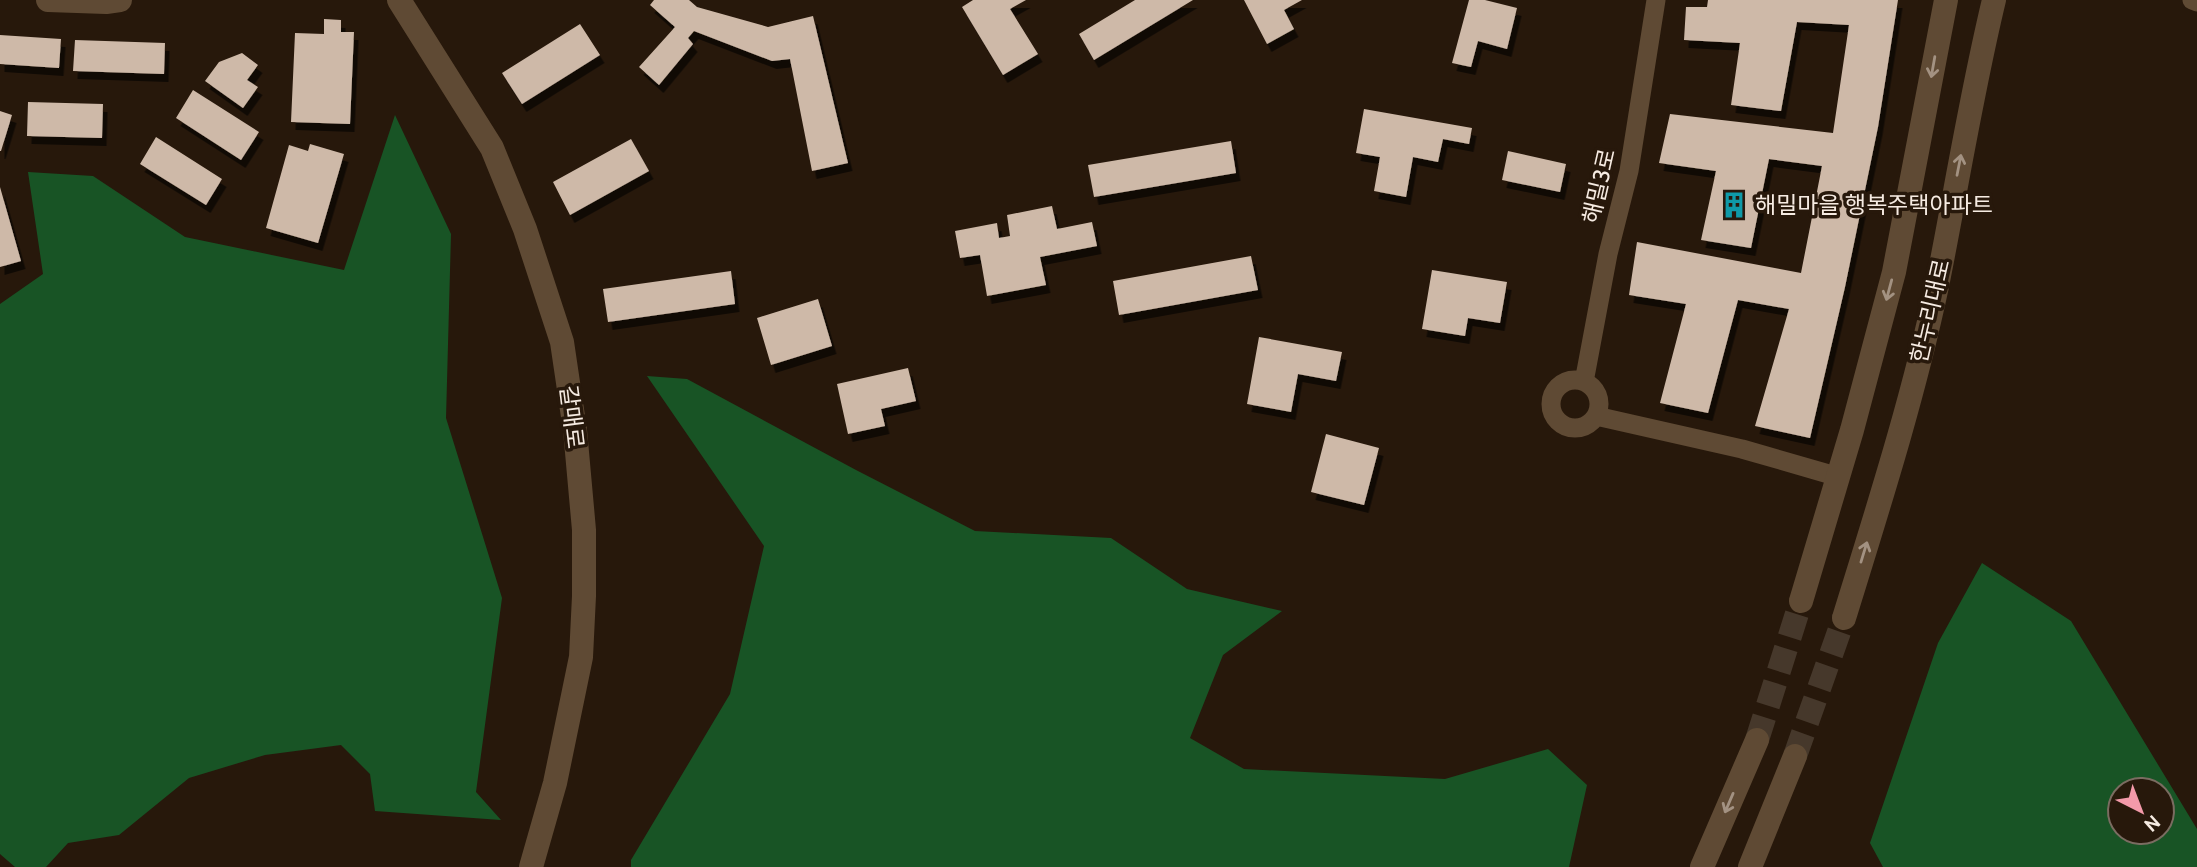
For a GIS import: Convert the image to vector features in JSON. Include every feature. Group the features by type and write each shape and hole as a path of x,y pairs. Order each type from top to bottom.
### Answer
{"street":[{"path":"48,0 120,0"},
{"name":"갈매로","path":"399,0 492,148 525,229 565,358 584,530 581,657 555,783 531,867"},
{"name":"해밀3로","path":"1584,382 1608,254 1629,171 1656,0"},
{"name":"한누리대로","path":"1801,601 1839,477 1894,272 1946,0"},
{"name":"한누리대로","path":"1844,618 1903,428 1937,287 1978,68 1994,0"},
{"path":"1568,381 1584,382 1591,386 1599,400 1596,416 1591,422 1577,428 1562,425 1552,413 1551,398 1561,384 1568,381"},
{"path":"1596,416 1742,449 1839,477"},
{"path":"1702,867 1757,740"},
{"path":"1749,867 1795,757"}],"green space":[{"path":"395,115 451,234 446,418 502,598 476,792 501,820 375,811 370,774 341,745 265,755 189,778 119,835 68,843 46,867 15,867 0,854 0,304 43,274 28,172 93,176 185,237 344,270"},
{"path":"647,376 687,379 975,531 1111,538 1187,589 1282,611 1223,655 1190,738 1244,769 1445,779 1548,749 1587,785 1569,867 631,867 631,860 730,694 764,546"},
{"path":"1982,563 2071,621 2165,776 2106,776 2106,846 2176,846 2176,794 2197,829 2197,867 1883,867 1870,843 1938,643"}],"building":[{"path":"654,0 689,0 697,7 768,27 813,16 848,163 812,171 790,59 772,61 694,31 688,38 693,44 659,85 639,67 675,27 650,5"},
{"path":"973,0 1026,0 1010,9 1038,54 1003,75 962,7"},
{"path":"1135,0 1193,0 1094,60 1079,34"},
{"path":"1244,0 1302,0 1284,10 1294,29 1267,44"},
{"path":"1469,0 1485,0 1517,8 1507,49 1478,41 1471,67 1452,63"},
{"name":"해밀마을 행복주택아파트","path":"1708,0 1898,0 1878,127 1810,438 1755,426 1789,309 1738,300 1708,413 1660,403 1686,304 1629,295 1637,242 1801,273 1822,166 1769,159 1751,248 1701,240 1716,171 1659,163 1670,114 1833,133 1849,25 1797,22 1781,111 1731,105 1740,43 1684,40 1686,7 1707,7"},
{"path":"324,19 341,20 341,32 354,32 350,124 291,122 295,33 324,34"},
{"path":"580,24 600,55 522,104 502,73"},
{"path":"0,35 61,39 59,68 0,64"},
{"path":"75,40 165,43 164,74 73,71"},
{"path":"242,53 258,65 247,80 258,87 243,108 205,81 219,62"},
{"path":"193,90 259,132 241,160 176,118"},
{"path":"28,102 103,104 102,138 27,136"},
{"path":"1364,109 1472,128 1469,144 1443,139 1438,162 1413,157 1406,197 1374,191 1380,157 1356,153"},
{"path":"0,111 12,115 1,151 0,151"},
{"path":"156,137 222,179 206,205 140,164"},
{"path":"631,139 649,171 570,215 553,182"},
{"path":"1231,141 1236,173 1094,197 1088,165"},
{"path":"310,144 344,154 318,243 266,228 289,145 308,151"},
{"path":"1508,151 1566,164 1560,192 1502,180"},
{"path":"0,187 21,261 0,267"},
{"path":"1052,206 1057,229 1092,222 1097,246 1040,257 1046,285 987,296 980,255 960,258 955,231 997,223 999,238 1010,236 1007,215"},
{"path":"1251,256 1258,290 1119,315 1113,281"},
{"path":"1432,270 1507,282 1500,323 1468,318 1465,336 1422,329"},
{"path":"731,271 735,304 608,322 603,289"},
{"path":"818,299 832,346 771,365 757,318"},
{"path":"1259,337 1342,352 1336,381 1298,374 1291,412 1247,404"},
{"path":"908,368 916,401 881,409 885,426 848,434 837,384"},
{"path":"1326,434 1379,448 1364,505 1311,492"}],"tunnel":[{"path":"1757,740 1801,601"},
{"path":"1795,756 1844,618"}],"place":[{"name":"해밀마을 행복주택아파트","path":"1734,205"}]}
